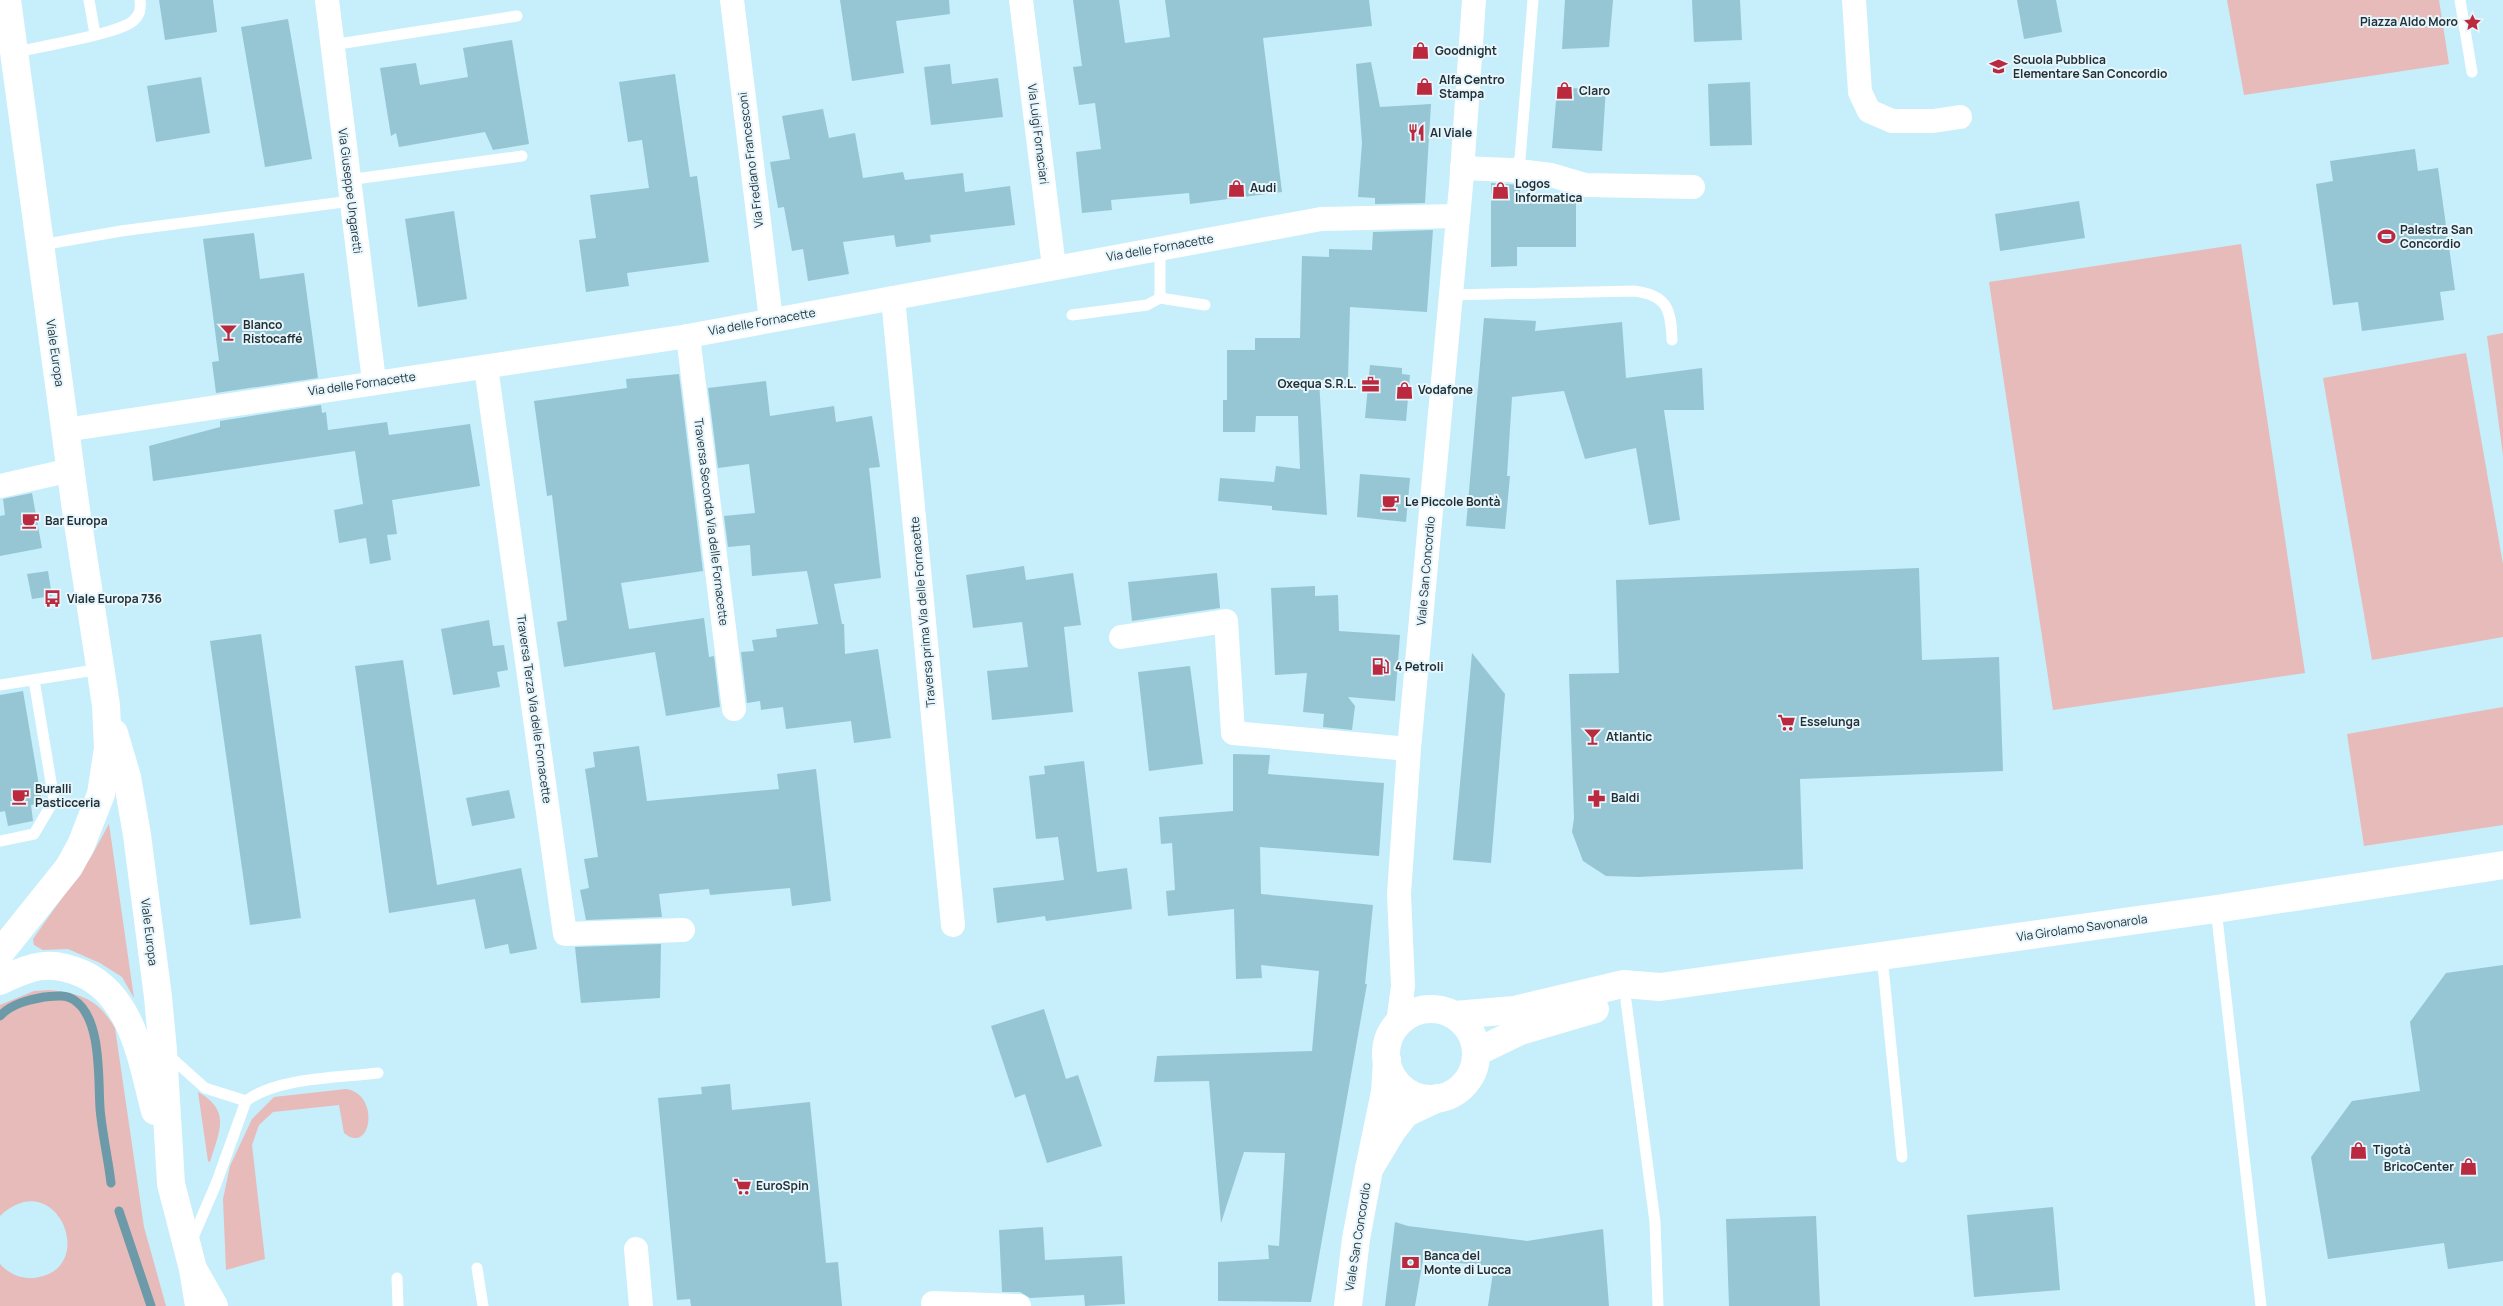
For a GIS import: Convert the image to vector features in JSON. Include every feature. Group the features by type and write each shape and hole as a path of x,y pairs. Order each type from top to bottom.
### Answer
{"main road":[{"name":"Viale Europa","path":"0,953 69,867 90,824 101,794 108,748 106,705 65,430 6,0"},
{"name":"Viale Europa","path":"106,705 129,787 163,1050 168,1163"},
{"name":"Via Girolamo Savonarola","path":"1455,1015 1514,1010 1623,984 1660,986 1882,956 2216,909 2503,865"},
{"name":"Viale Europa","path":"0,981 38,966 54,965 68,967 89,977 109,990 122,1010 142,1060 168,1163 176,1209 191,1260 214,1306"},
{"name":"Via Girolamo Savonarola","path":"1477,1052 1520,1030 1626,1001 1660,986"},
{"path":"1398,1023 1408,1015 1431,1008 1455,1015 1466,1025 1474,1038 1477,1052"},
{"name":"Viale San Concordio","path":"1348,1306 1356,1239 1385,1092 1388,1040 1398,1023"},
{"name":"Viale San Concordio","path":"1369,1169 1392,1131 1406,1113 1458,1090 1466,1083 1474,1068 1477,1052"},
{"path":"1386,1060 1390,1072 1397,1083 1407,1092 1427,1099 1438,1098"},
{"path":"191,1260 199,1306"}],"street":[{"name":"Via Giuseppe Ungaretti","path":"327,0 374,381"},
{"name":"Via Frediano Francesconi","path":"732,0 771,320"},
{"name":"Via Luigi Fornaciari","path":"1021,0 1054,267"},
{"name":"Viale San Concordio","path":"1398,1023 1403,986 1399,894 1409,749 1462,168 1474,0"},
{"path":"1854,0 1860,92 1869,111 1892,121 1933,121 1960,116"},
{"path":"1462,168 1510,170 1551,176 1584,185 1693,187"},
{"name":"Via delle Fornacette","path":"65,430 374,381 486,368 688,336 1321,219 1457,216"},
{"name":"Traversa prima Via delle Fornacette","path":"893,298 952,925"},
{"name":"Traversa Seconda Via delle Fornacette","path":"688,336 734,709"},
{"name":"Traversa Terza Via delle Fornacette","path":"486,368 565,934 683,930"},
{"path":"0,486 71,470"},
{"path":"1121,637 1226,622 1233,733 1409,749"},
{"path":"636,1249 641,1306"},
{"path":"933,1303 1019,1306"}],"lane":[{"path":"89,0 95,34"},
{"path":"13,52 120,28 131,22 140,10 140,0"},
{"path":"1510,170 1520,159 1534,0"},
{"path":"2460,0 2472,72"},
{"path":"332,45 517,16"},
{"path":"41,245 350,191 522,156"},
{"path":"1160,248 1160,298"},
{"path":"1449,295 1634,291 1648,293 1660,298 1667,308 1671,318 1672,340"},
{"path":"1072,315 1147,305 1160,298 1205,305"},
{"path":"0,685 101,670"},
{"path":"0,841 34,834 54,800 34,680"},
{"path":"2216,909 2261,1306"},
{"path":"1882,956 1902,1157"},
{"path":"1626,1001 1655,1222 1658,1306"},
{"path":"163,1050 205,1088 246,1101"},
{"path":"191,1260 246,1101 257,1092 277,1085 378,1073"},
{"path":"478,1268 483,1306"},
{"path":"397,1278 398,1306"}],"shaded area":[{"path":"2227,0 2439,0 2449,64 2244,95"},
{"path":"2241,244 2305,673 2053,710 1989,282"},
{"path":"2503,333 2503,455 2487,336"},
{"path":"2466,353 2503,564 2503,637 2372,660 2323,378"},
{"path":"2503,707 2503,825 2364,846 2347,734"},
{"path":"109,824 134,998 122,977 100,963 68,949 43,950 34,945 33,939 91,857"},
{"path":"50,990 80,996 95,1004 109,1018 115,1028 144,1227 166,1306 0,1306 0,1264 7,1271 16,1275 24,1278 34,1278 54,1271 65,1257 67,1241 63,1224 53,1210 38,1202 20,1203 0,1216 0,1005 34,991"},
{"path":"346,1089 357,1093 364,1101 368,1111 366,1131 361,1137 353,1138 344,1133 339,1105 273,1112 259,1125 252,1145 265,1259 226,1270 223,1199 230,1166 252,1119 274,1097"},
{"path":"198,1092 209,1099 219,1115 219,1132 210,1162 208,1161"}],"building":[{"path":"159,0 213,0 217,32 165,40"},
{"path":"840,0 949,0 950,14 896,21 904,73 852,81"},
{"path":"1073,0 1119,0 1125,43 1170,37 1165,0 1369,0 1372,26 1263,38 1282,192 1190,204 1189,193 1111,200 1112,210 1082,213 1076,152 1101,149 1095,103 1079,105 1073,67 1082,66"},
{"path":"1565,0 1613,0 1609,47 1562,49"},
{"path":"1692,0 1740,0 1742,40 1694,42"},
{"path":"2017,0 2056,0 2062,32 2024,39"},
{"path":"288,19 312,159 265,167 241,27"},
{"path":"512,40 529,144 493,150 485,132 399,147 396,133 391,136 380,68 416,63 420,85 468,77 463,48"},
{"path":"1371,62 1380,107 1431,104 1425,203 1375,204 1375,198 1358,197 1362,143 1356,64"},
{"path":"950,64 952,84 998,78 1003,117 931,125 924,67"},
{"path":"675,74 690,177 697,176 709,262 627,273 629,286 586,292 579,240 596,238 590,195 649,188 642,140 628,142 619,82"},
{"path":"201,77 210,133 156,142 147,86"},
{"path":"1750,82 1752,145 1710,146 1708,84"},
{"path":"1606,87 1602,151 1552,148 1557,89"},
{"path":"823,109 829,138 855,133 863,178 903,172 905,180 963,173 965,192 1010,186 1015,225 930,235 931,242 896,247 894,235 843,242 849,274 808,281 803,249 792,251 784,207 778,208 770,162 790,159 782,116"},
{"name":"Palestra San Concordio","path":"2415,149 2418,171 2438,168 2455,290 2440,292 2444,320 2362,331 2358,302 2333,305 2316,184 2333,181 2330,161"},
{"path":"1491,183 1520,185 1520,198 1576,198 1576,247 1517,247 1517,266 1491,267"},
{"path":"2079,201 2085,238 2000,251 1995,214"},
{"path":"454,211 467,299 418,307 405,219"},
{"path":"1433,230 1427,312 1350,307 1348,380 1319,380 1327,515 1272,510 1272,506 1218,501 1220,478 1274,482 1276,466 1300,469 1298,416 1256,416 1255,432 1223,432 1223,400 1227,400 1227,350 1255,350 1255,338 1300,338 1302,256 1329,257 1329,249 1372,250 1373,232"},
{"path":"254,233 260,279 304,273 318,378 216,393 212,362 219,361 203,239"},
{"path":"1484,318 1536,321 1535,331 1622,322 1626,378 1702,368 1704,410 1664,410 1680,520 1649,525 1636,448 1585,459 1564,391 1512,397 1507,476 1510,476 1505,529 1466,526"},
{"path":"1370,365 1402,368 1402,374 1410,375 1406,421 1365,418"},
{"path":"679,374 703,571 621,583 629,629 704,618 709,657 714,656 720,707 666,716 655,652 564,667 557,622 567,620 552,495 547,496 534,401 627,388 626,379"},
{"path":"766,381 770,416 834,406 836,422 872,416 880,467 869,468 881,578 834,584 842,624 844,624 845,654 878,649 891,738 854,743 851,721 786,729 783,707 761,710 760,701 747,703 741,652 754,651 752,640 777,637 776,629 818,624 807,571 752,576 750,545 728,547 724,516 755,513 749,464 718,468 708,388"},
{"path":"321,405 322,413 326,412 328,430 387,422 389,435 470,424 480,486 392,500 397,534 387,535 391,560 370,564 366,538 339,543 334,510 363,504 355,451 153,481 149,446 220,427 220,421"},
{"path":"1360,474 1410,478 1406,522 1357,517"},
{"path":"32,493 42,548 0,556 0,516 5,515 3,499"},
{"path":"1024,566 1026,580 1073,573 1081,625 1064,627 1073,712 992,720 987,671 1028,667 1022,622 973,628 966,575"},
{"name":"Esselunga","path":"1919,568 1922,660 1999,657 2003,771 1800,779 1803,869 1638,877 1606,876 1583,861 1572,832 1574,818 1569,674 1619,673 1616,580"},
{"path":"48,571 52,596 32,599 27,574"},
{"path":"1217,573 1220,608 1132,621 1128,582"},
{"path":"1315,586 1315,596 1338,595 1339,631 1400,635 1395,701 1348,697 1355,706 1352,730 1323,727 1324,714 1303,712 1307,673 1275,675 1271,588"},
{"path":"489,620 493,646 504,645 508,670 497,672 500,687 453,695 441,629"},
{"path":"261,634 301,918 250,925 210,641"},
{"path":"1472,653 1505,694 1491,863 1453,860"},
{"path":"403,660 437,885 521,868 537,949 510,954 508,944 485,949 475,899 389,913 355,666"},
{"path":"1190,666 1203,764 1149,771 1138,672"},
{"path":"23,691 42,803 31,805 33,821 8,826 5,811 0,812 0,695"},
{"path":"639,746 647,801 779,789 777,774 816,769 831,901 792,906 790,888 710,895 709,889 659,894 662,917 586,920 580,890 589,888 584,859 598,857 585,769 595,767 593,752"},
{"path":"1233,754 1270,755 1268,774 1384,783 1379,856 1260,847 1261,894 1373,905 1365,984 1367,984 1311,1302 1218,1301 1218,1262 1269,1259 1268,1245 1279,1246 1285,1153 1244,1152 1221,1223 1209,1081 1154,1082 1157,1056 1312,1051 1319,971 1261,965 1262,978 1236,979 1234,909 1168,916 1166,891 1175,890 1172,843 1161,844 1159,817 1233,811"},
{"path":"1084,761 1097,872 1127,868 1132,909 1046,921 1045,916 997,923 993,888 1064,880 1058,837 1036,839 1029,776 1045,774 1044,766"},
{"path":"509,790 515,818 472,826 466,798"},
{"path":"661,944 660,998 581,1003 575,947"},
{"path":"2503,965 2503,1261 2448,1269 2444,1243 2328,1259 2311,1157 2352,1101 2420,1091 2410,1022 2446,973"},
{"path":"1044,1009 1066,1079 1078,1075 1102,1146 1047,1163 1025,1094 1015,1098 991,1026"},
{"name":"EuroSpin","path":"730,1084 732,1110 810,1102 826,1263 838,1262 842,1306 691,1306 690,1299 677,1300 658,1098 702,1094 701,1087"},
{"path":"2053,1207 2060,1290 1974,1297 1967,1215"},
{"path":"1816,1216 1820,1306 1729,1306 1726,1219"},
{"path":"1395,1222 1408,1226 1527,1241 1603,1229 1609,1306 1488,1306 1494,1266 1423,1260 1415,1306 1385,1306"},
{"path":"1043,1227 1045,1260 1122,1256 1125,1304 1085,1306 1084,1295 1030,1298 1020,1292 1002,1292 999,1230"}],"waterway":[{"path":"0,1016 9,1008 20,1003 52,996 71,998 83,1009 90,1020 97,1050 100,1108 111,1183"},
{"path":"119,1211 151,1306"}],"place":[{"name":"Piazza Aldo Moro","path":"2472,22"},
{"name":"Goodnight","path":"1421,51"},
{"name":"Scuola Pubblica Elementare San Concordio","path":"1999,67"},
{"name":"Alfa Centro Stampa","path":"1425,87"},
{"name":"Claro","path":"1565,91"},
{"name":"Al Viale","path":"1416,133"},
{"name":"Audi","path":"1236,188"},
{"name":"Logos Informatica","path":"1501,191"},
{"name":"Palestra San Concordio","path":"2386,237"},
{"name":"Blanco Ristocaffé","path":"229,332"},
{"name":"Oxequa S.R.L.","path":"1371,384"},
{"name":"Vodafone","path":"1404,390"},
{"name":"Le Piccole Bontà","path":"1391,502"},
{"name":"Bar Europa","path":"31,521"},
{"name":"Viale Europa 736","path":"53,599"},
{"name":"4 Petroli","path":"1381,667"},
{"name":"Esselunga","path":"1786,722"},
{"name":"Atlantic","path":"1592,737"},
{"name":"Buralli Pasticceria","path":"21,796"},
{"name":"Baldi","path":"1597,798"},
{"name":"Tigotà","path":"2359,1150"},
{"name":"BricoCenter","path":"2468,1167"},
{"name":"EuroSpin","path":"742,1186"},
{"name":"Banca del Monte di Lucca","path":"1410,1263"}]}
